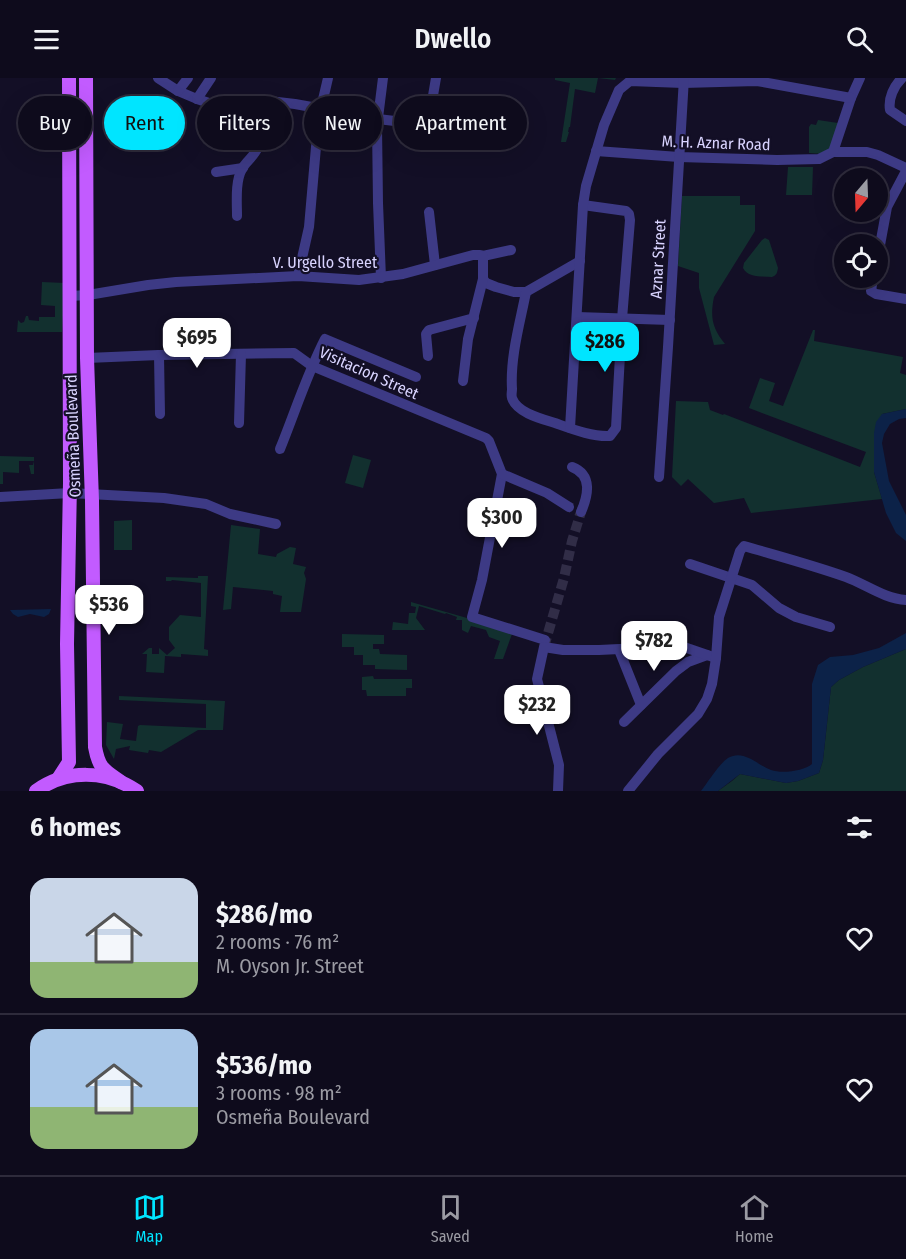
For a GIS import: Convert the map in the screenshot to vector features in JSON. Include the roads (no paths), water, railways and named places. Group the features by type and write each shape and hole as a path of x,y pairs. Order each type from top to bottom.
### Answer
{"main road":[{"name":"Osmeña Boulevard","path":"58,779 69,762 69,78"},
{"name":"Osmeña Boulevard","path":"86,78 87,358 95,747 99,764 121,782"},
{"path":"36,791 58,779 82,775 104,776 137,791"}],"street":[{"path":"159,78 178,92 197,99"},
{"path":"178,92 188,78"},
{"path":"199,96 211,78"},
{"path":"324,96 328,78"},
{"path":"381,96 383,78"},
{"path":"382,119 428,125 436,78"},
{"path":"833,152 860,78"},
{"path":"902,78 896,84 889,105 890,110 906,121"},
{"path":"570,428 583,205 586,186 604,125 619,90 630,81 758,79 851,98"},
{"name":"Aznar Street","path":"659,477 683,80"},
{"path":"237,216 238,185 243,168 256,150"},
{"path":"298,276 309,227 316,150"},
{"path":"378,150 381,278"},
{"name":"M. H. Aznar Road","path":"596,151 679,157 777,160 819,159 833,152 867,152 878,154 906,170"},
{"path":"216,172 243,168"},
{"path":"882,234 887,207 906,170"},
{"path":"526,292 513,360 512,398 527,413 570,428 610,436 616,428 630,220 626,211 583,205"},
{"path":"429,212 435,265"},
{"name":"V. Urgello Street","path":"70,296 176,282 298,276 359,280 381,278 473,255 483,256 511,250"},
{"path":"463,381 468,339 483,279 483,256"},
{"path":"483,279 496,287 514,292 526,292 580,261"},
{"path":"871,288 871,291 876,294 906,299"},
{"path":"577,317 670,320"},
{"path":"428,356 426,334 429,330 474,318"},
{"path":"280,449 312,366 325,339 416,377"},
{"name":"Visitacion Street","path":"87,358 294,352 312,366 486,438 502,474"},
{"path":"239,423 241,354"},
{"path":"159,355 160,414"},
{"path":"572,467 579,469 587,487 587,498 581,512"},
{"path":"569,507 547,493 502,474 482,580 472,617 563,650 619,650 681,646 711,656"},
{"path":"0,497 70,493 164,498 206,504 230,514 276,524"},
{"path":"628,791 658,754 698,714 707,699 712,684 711,656 719,617 740,551 744,546 857,581 895,599 906,600"},
{"path":"690,564 752,585 779,608 796,617 830,627"},
{"path":"544,644 537,679 559,765 558,791"},
{"path":"619,650 641,705"},
{"path":"624,722 676,671 688,662 711,656"}],"water":[{"path":"906,409 906,418 890,424 882,443 889,481 906,515 906,541 896,533 886,513 874,472 874,433 876,422 882,414"},
{"path":"51,609 44,617 30,614 18,617 10,610"},
{"path":"906,633 906,649 863,667 831,687 823,760 819,773 786,783 740,774 718,791 701,791 721,764 734,756 740,755 776,771 798,770 812,764 812,684 818,665 830,657 853,655 879,648"}],"tunnel":[{"path":"544,647 581,512 569,507"}]}
